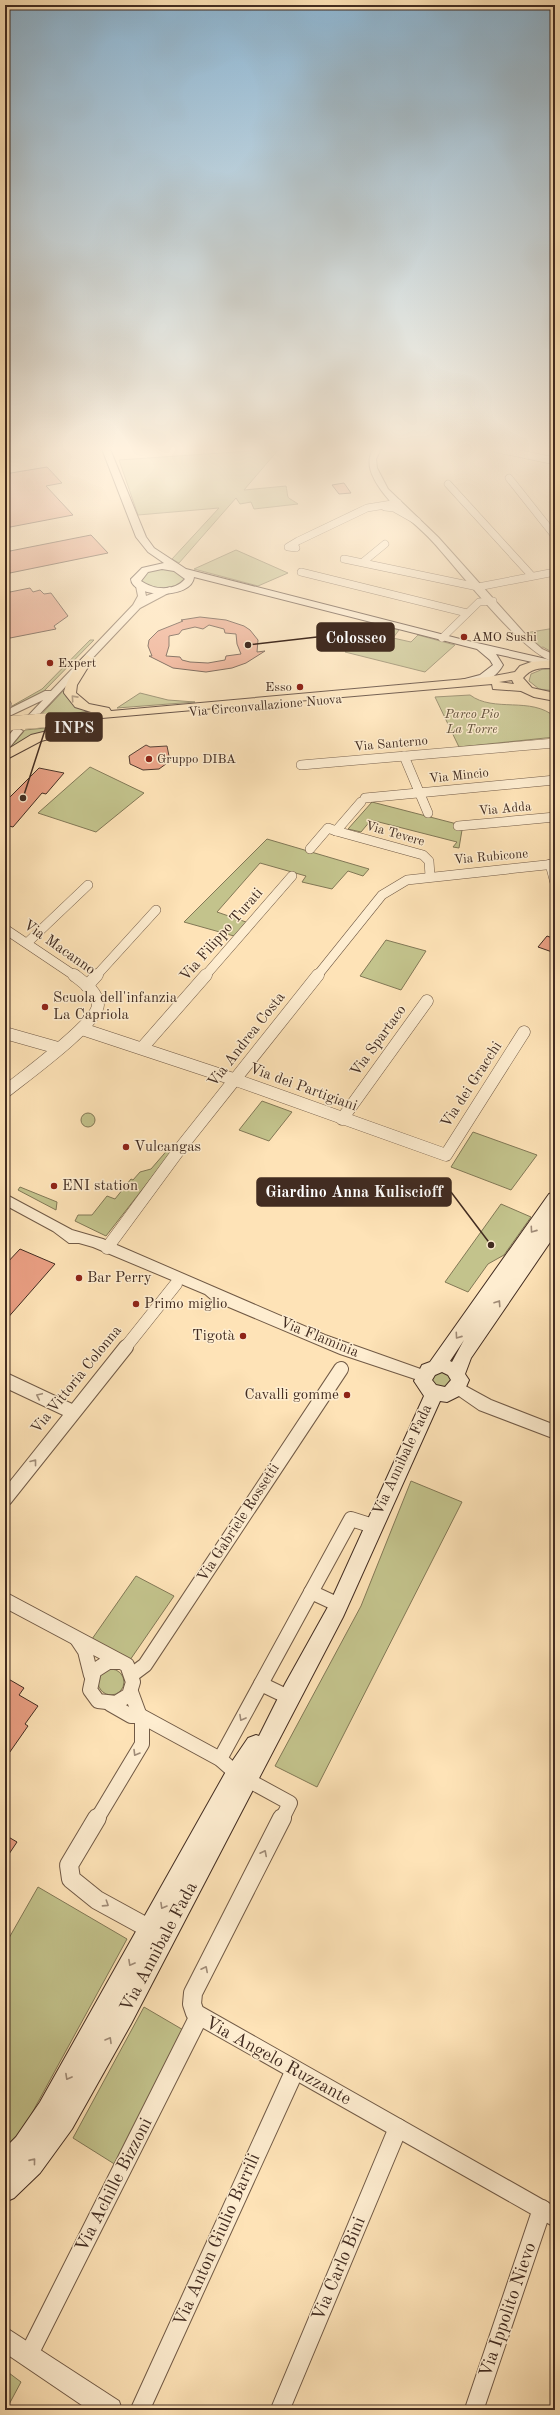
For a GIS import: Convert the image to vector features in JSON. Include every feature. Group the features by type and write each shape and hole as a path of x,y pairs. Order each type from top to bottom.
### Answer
{"main road":[{"path":"148,569 151,562"},
{"path":"169,562 182,570 190,579 183,586"},
{"path":"226,581 205,580 170,590 153,590 140,586 136,582 137,575 148,569 162,566 226,581 442,638 555,664"},
{"path":"441,686 474,681 494,672 498,665 495,658 490,653 471,645"},
{"path":"484,648 522,661 522,672 519,681 524,688"},
{"path":"87,659 84,669 74,679 69,690 74,700 87,707 108,711 209,703 241,706"},
{"name":"Via Circonvallazione Nuova","path":"241,706 488,682 522,672 541,664 555,664"},
{"name":"Via Circonvallazione Nuova","path":"8,720 47,723 491,686 524,688 540,695 555,697"},
{"path":"5,756 31,740 73,728 220,713 241,706"},
{"path":"430,1371 450,1368 450,1387 425,1386 430,1371 555,1198"},
{"name":"Via Annibale Fada","path":"5,2189 31,2164 63,2120 122,2016 243,1778 339,1605 373,1526 450,1387 463,1356 555,1222"},
{"name":"Via Annibale Fada","path":"5,2165 25,2146 48,2111 150,1929 243,1778"}],"street":[{"path":"363,562 465,586 478,586 555,572"},
{"path":"455,562 493,601 522,636 539,651 555,659"},
{"path":"519,562 532,576"},
{"path":"301,572 467,613"},
{"path":"138,606 142,596 140,586"},
{"path":"442,638 479,602 482,596 478,586"},
{"path":"30,719 138,606 151,598 170,590"},
{"path":"479,602 493,601"},
{"path":"522,636 538,660"},
{"path":"5,746 8,720 75,672"},
{"name":"Via Santerno","path":"301,765 555,743"},
{"path":"404,756 428,812"},
{"name":"Via Mincio","path":"363,800 555,780"},
{"name":"Via Tevere","path":"336,830 363,800"},
{"name":"Via Adda","path":"458,826 555,817"},
{"name":"Via Tevere","path":"310,849 328,828 423,855 428,858 430,862 430,876"},
{"path":"552,864 555,883"},
{"name":"Via Rubicone","path":"430,876 552,864"},
{"name":"Via Filippo Turati","path":"142,1048 292,876"},
{"name":"Via Andrea Costa","path":"107,1248 182,1146 382,896 407,880 430,876"},
{"path":"27,943 88,885"},
{"path":"88,986 156,910"},
{"name":"Via Macanno","path":"5,929 88,986 95,995 98,1004 96,1014 82,1029 5,1092"},
{"name":"Via Spartaco","path":"342,1119 427,1001"},
{"name":"Via dei Partigiani","path":"82,1029 236,1080 446,1155"},
{"name":"Via dei Gracchi","path":"446,1155 524,1032"},
{"path":"5,1033 58,1048"},
{"name":"Via Flaminia","path":"5,1199 68,1234 107,1248 210,1290 217,1296 390,1367 430,1371"},
{"name":"Via Flaminia","path":"68,1234 77,1242 98,1253 206,1296 217,1296"},
{"name":"Via Vittoria Colonna","path":"7,1494 176,1284"},
{"name":"Via Gabriele Rossetti","path":"133,1674 145,1666 341,1369"},
{"path":"5,1380 73,1412"},
{"path":"450,1387 485,1405 555,1432"},
{"name":"Via Annibale Fada","path":"220,1759 351,1519 373,1526"},
{"path":"311,1592 339,1605"},
{"path":"5,1600 127,1665 133,1674 134,1683 131,1692 132,1702 141,1716 144,1731 142,1744 69,1866 72,1881 150,1929"},
{"path":"75,1637 85,1651 91,1675"},
{"path":"121,1662 115,1661 101,1664 91,1675 89,1682 93,1696 98,1701 110,1704 131,1716 141,1716 220,1759 243,1778"},
{"path":"261,1684 290,1694"},
{"path":"110,1704 121,1701 131,1692"},
{"name":"Via Angelo Ruzzante","path":"243,1778 290,1803 193,1993 192,2004 199,2016 548,2213"},
{"name":"Via Achille Bizzoni","path":"15,2347 199,2016"},
{"name":"Via Anton Giulio Barrili","path":"140,2410 295,2070"},
{"name":"Via Carlo Bini","path":"280,2410 398,2128"},
{"name":"Via Ippolito Nievo","path":"474,2410 548,2213"},
{"path":"15,2347 110,2410"}],"green space":[{"path":"210,562 262,562 288,573 258,586 194,569"},
{"path":"150,569 173,569 186,580 173,588 146,588 137,577"},
{"path":"376,624 399,630 393,638 411,642 418,635 455,645 425,672 345,652"},
{"path":"555,628 555,654 543,647 539,648 525,633"},
{"path":"90,640 94,640 43,692 5,712 5,710 42,689"},
{"path":"543,669 555,669 555,691 539,689 529,681 531,674"},
{"path":"63,691 69,701 83,708 99,713 37,719"},
{"path":"140,693 168,700 195,702 117,708"},
{"name":"Parco Pio La Torre","path":"470,695 490,703 535,707 545,711 555,717 555,737 459,747 435,697"},
{"path":"87,724 67,727 7,751 25,730"},
{"path":"90,767 144,793 96,832 38,813"},
{"path":"372,802 457,824 458,830 462,830 459,848 453,847 457,842 371,820 361,832 348,829"},
{"path":"267,839 369,869 363,876 348,871 332,889 302,882 306,876 260,863 217,912 246,922 234,936 184,922"},
{"path":"386,940 426,951 401,990 360,976"},
{"path":"262,1101 292,1112 269,1141 239,1130"},
{"path":"85,1113 91,1113 95,1117 95,1123 91,1127 85,1127 81,1123 81,1117"},
{"path":"473,1132 537,1155 511,1190 451,1167"},
{"path":"170,1147 173,1150 106,1236 75,1221 78,1215 92,1215 107,1196 115,1199 131,1179 133,1180 140,1172 151,1169"},
{"path":"20,1187 57,1202 56,1210 18,1190"},
{"path":"501,1204 531,1217 504,1255 488,1264 468,1292 445,1282"},
{"path":"441,1372 448,1374 452,1381 447,1388 434,1386 431,1378"},
{"path":"411,1481 462,1502 317,1787 275,1766 361,1606"},
{"path":"136,1576 174,1596 130,1660 92,1639"},
{"path":"111,1669 120,1673 124,1682 120,1691 111,1695 102,1691 98,1682 102,1673"},
{"path":"38,1887 127,1939 26,2124 5,2151 5,1945"},
{"path":"144,2007 185,2031 116,2165 73,2138"},
{"path":"5,2370 21,2382 6,2410 5,2410"}],"building":[{"path":"5,562 65,562 5,574"},
{"path":"30,588 33,592 40,590 44,594 51,593 68,616 54,626 56,629 5,639 5,593"},
{"path":"200,617 226,620 244,626 250,630 258,640 257,652 265,651 246,663 232,668 206,672 173,668 149,656 152,656 148,646 149,640 158,631 183,621 181,620","holes":["209,625 224,629 225,633 236,634 237,644 241,654 226,656 225,660 208,663 190,662 182,660 180,657 166,656 169,646 169,636 179,634 182,630 195,627 203,629"]},
{"name":"Gruppo DIBA","path":"146,745 150,747 167,746 170,761 159,769 143,770 130,764 129,756"},
{"path":"39,768 64,773 46,794 42,793 13,827 5,825 5,802"},
{"path":"547,936 555,939 555,953 538,947"},
{"path":"20,1249 55,1264 5,1321 5,1265"},
{"path":"5,1677 24,1688 19,1695 38,1706 25,1724 28,1726 5,1759"},
{"path":"5,1835 17,1842 5,1860"}],"place":[{"name":"AMO Sushi","path":"464,637"},
{"name":"Colosseo","path":"248,645"},
{"name":"Expert","path":"50,663"},
{"name":"Esso","path":"300,687"},
{"name":"Gruppo DIBA","path":"149,759"},
{"name":"INPS","path":"23,798"},
{"name":"Scuola dell'infanzia La Capriola","path":"45,1007"},
{"name":"Vulcangas","path":"126,1147"},
{"name":"ENI station","path":"54,1186"},
{"name":"Giardino Anna Kuliscioff","path":"491,1245"},
{"name":"Bar Perry","path":"79,1278"},
{"name":"Primo miglio","path":"136,1304"},
{"name":"Tigotà","path":"243,1336"},
{"name":"Cavalli gomme","path":"347,1395"}]}
